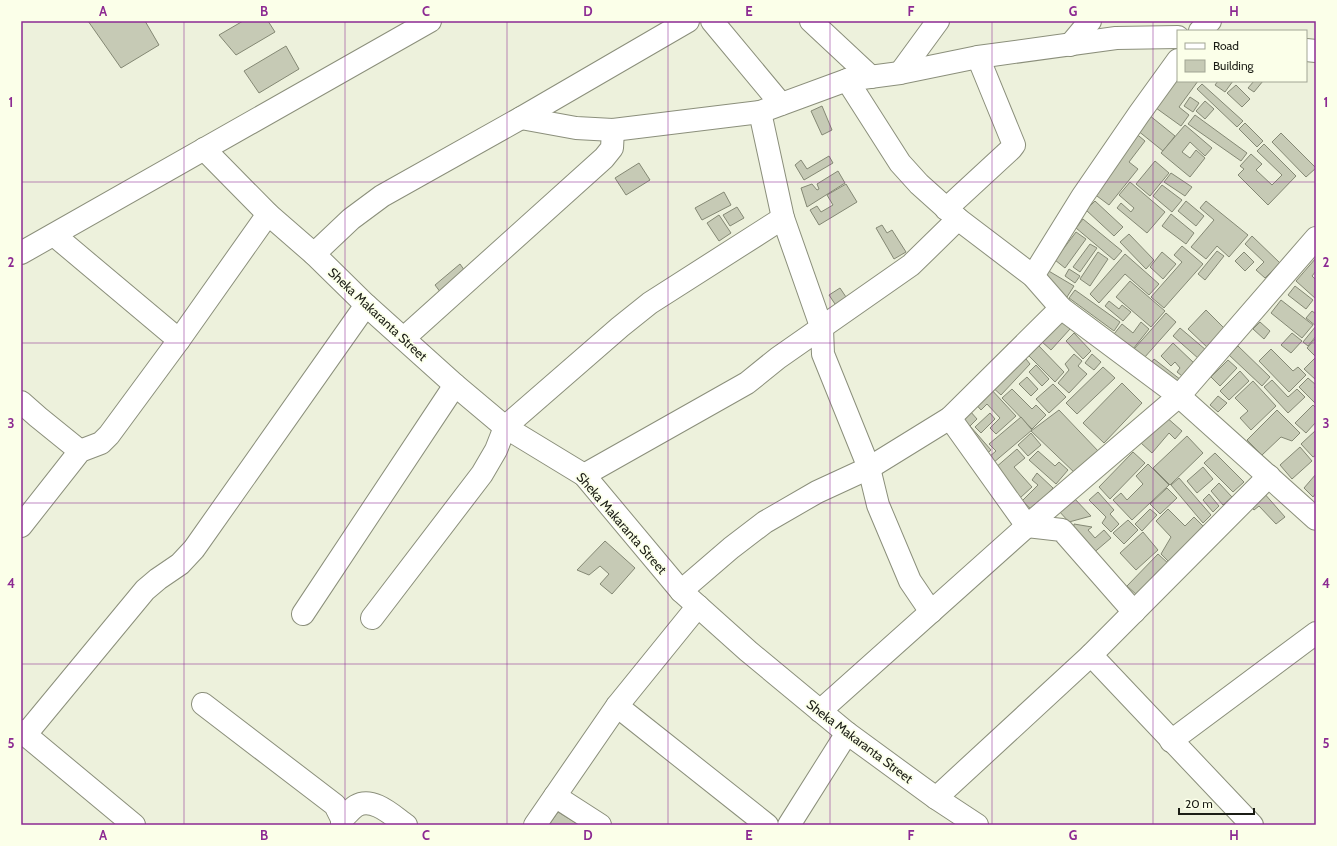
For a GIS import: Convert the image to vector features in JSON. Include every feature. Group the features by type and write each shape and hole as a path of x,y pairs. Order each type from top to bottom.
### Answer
{"street":[{"path":"21,253 430,21"},
{"path":"314,254 351,218 382,196 521,118 688,21"},
{"path":"712,21 781,104"},
{"path":"811,21 871,77"},
{"path":"900,73 938,21"},
{"path":"1070,45 1090,21"},
{"path":"1201,30 1210,21"},
{"path":"521,118 576,128 613,130 760,112 847,80 900,73 978,57 1116,38 1177,37"},
{"path":"584,475 747,383 778,358 822,329 911,265 952,214 1014,145 978,57"},
{"path":"1033,276 1082,197 1177,61"},
{"path":"847,80 900,163 919,184 952,214 1033,276 1061,308 1180,396 1315,517"},
{"path":"760,112 783,218 822,329 823,354 869,468 878,505 910,581 931,612"},
{"path":"404,338 604,158 612,148 613,130"},
{"name":"Sheka Makaranta Street","path":"204,149 268,214 314,254 366,305 455,385 505,427 584,475 681,591 748,652 847,733 936,798 965,822"},
{"path":"21,526 80,451 101,443 109,435 179,340 268,214"},
{"path":"372,618 482,474 496,450 505,427 620,326 650,302 783,218"},
{"path":"54,235 179,340"},
{"path":"820,711 1027,526 1180,396 1316,238"},
{"path":"134,825 23,733 145,590 180,564 194,549 366,305"},
{"path":"681,591 731,548 766,522 817,492 869,468 950,418 1061,308"},
{"path":"303,614 455,385"},
{"path":"21,402 80,451"},
{"path":"950,418 1027,526 1062,530 1134,612"},
{"path":"936,798 1091,655 1269,476"},
{"path":"535,825 617,706 698,606"},
{"path":"1171,741 1316,633"},
{"path":"1091,655 1252,825"},
{"path":"203,704 335,805 342,822 357,806 368,803 377,805 406,825"},
{"path":"617,706 767,825"},
{"path":"789,825 847,733"},
{"path":"556,796 600,825"}],"building":[{"path":"88,21 145,21 159,45 121,68"},
{"path":"243,21 268,21 275,32 236,55 219,35"},
{"path":"286,46 299,69 259,93 244,71"},
{"path":"1177,78 1177,82 1197,82 1179,107 1189,115 1181,126 1156,108"},
{"path":"1217,82 1232,82 1225,92 1215,85"},
{"path":"1253,82 1262,82 1254,92 1248,88"},
{"path":"1202,84 1243,121 1237,127 1197,89"},
{"path":"1236,85 1250,99 1242,107 1227,93"},
{"path":"1190,97 1199,103 1193,112 1184,106"},
{"path":"1205,101 1214,109 1205,119 1196,111"},
{"path":"822,106 832,130 822,135 811,111"},
{"path":"1149,115 1175,136 1163,151 1137,130"},
{"path":"1195,115 1247,153 1241,161 1188,124"},
{"path":"1245,123 1263,141 1257,147 1239,129"},
{"path":"1185,125 1212,148 1205,156 1190,142 1182,152 1190,158 1196,150 1205,158 1190,177 1161,153"},
{"path":"1134,132 1145,141 1129,162 1138,169 1109,205 1089,190"},
{"path":"1281,133 1316,168 1306,177 1272,142"},
{"path":"1264,144 1296,176 1268,205 1238,175 1244,169 1240,166 1251,154 1262,164 1256,170 1272,185 1282,175 1257,151"},
{"path":"829,156 833,163 804,180 795,165 801,160 807,169"},
{"path":"1155,161 1169,173 1150,196 1136,184"},
{"path":"639,163 650,180 626,195 615,178"},
{"path":"838,171 845,183 807,207 801,188 812,184 817,190 819,189 817,184"},
{"path":"1171,173 1192,187 1185,196 1164,182"},
{"path":"1130,182 1165,212 1147,233 1117,208 1121,203 1131,212 1134,208 1119,195"},
{"path":"846,184 857,202 819,225 810,210 817,206 821,212 833,205 827,195"},
{"path":"1162,185 1182,200 1172,212 1153,196"},
{"path":"724,192 731,205 702,220 695,208"},
{"path":"1095,201 1123,227 1114,236 1086,210"},
{"path":"1186,201 1204,216 1196,226 1178,211"},
{"path":"1206,201 1248,235 1229,257 1217,246 1206,259 1191,247 1214,220 1200,208"},
{"path":"737,207 744,218 730,226 723,215"},
{"path":"1171,214 1194,233 1186,244 1162,226"},
{"path":"719,215 731,233 719,241 707,223"},
{"path":"1083,219 1122,251 1114,260 1076,228"},
{"path":"882,225 887,233 892,230 906,252 894,259 876,228"},
{"path":"1076,232 1086,239 1065,268 1055,260"},
{"path":"1129,234 1154,260 1146,269 1120,242"},
{"path":"1252,236 1280,263 1265,278 1256,270 1264,262 1245,244"},
{"path":"1090,244 1097,248 1080,272 1073,267"},
{"path":"1182,246 1203,264 1164,308 1151,297 1182,262 1174,255"},
{"path":"1217,251 1224,256 1205,280 1198,274"},
{"path":"1098,252 1108,259 1090,286 1080,279"},
{"path":"1162,252 1176,264 1163,279 1150,267"},
{"path":"1244,252 1254,262 1245,271 1235,261"},
{"path":"1125,254 1159,284 1149,295 1125,274 1099,303 1090,294"},
{"path":"1316,258 1316,271 1312,276 1316,280 1316,299 1296,281"},
{"path":"460,264 467,274 444,297 435,285"},
{"path":"1069,269 1080,276 1075,283 1065,276"},
{"path":"1047,270 1074,286 1067,297 1041,281"},
{"path":"1130,281 1165,311 1151,327 1116,297"},
{"path":"1295,286 1313,300 1306,309 1288,295"},
{"path":"840,288 848,300 837,307 829,295"},
{"path":"1075,290 1120,322 1114,331 1069,298"},
{"path":"1281,300 1313,325 1302,338 1271,313"},
{"path":"1109,301 1119,309 1122,305 1131,312 1123,321 1105,306"},
{"path":"1206,310 1228,332 1210,350 1188,329"},
{"path":"1312,311 1316,314 1316,326 1306,318"},
{"path":"1166,313 1176,322 1144,358 1134,349"},
{"path":"1061,320 1070,329 1051,350 1041,341"},
{"path":"1141,322 1149,329 1133,349 1114,334 1122,324 1133,333"},
{"path":"1260,322 1270,331 1264,339 1253,329"},
{"path":"1316,326 1316,336 1308,346 1303,342"},
{"path":"1180,328 1206,350 1199,359 1173,336"},
{"path":"1074,333 1091,351 1083,359 1066,341"},
{"path":"1292,333 1302,341 1291,353 1281,345"},
{"path":"1316,338 1316,357 1307,348"},
{"path":"1173,343 1194,363 1182,376 1177,372 1180,368 1175,362 1171,366 1161,356"},
{"path":"1038,345 1064,372 1055,382 1028,355"},
{"path":"1238,346 1270,377 1262,386 1229,355"},
{"path":"1271,349 1293,371 1298,367 1306,375 1289,392 1259,361"},
{"path":"1074,354 1082,361 1078,366 1087,374 1069,393 1058,383 1069,370 1065,364"},
{"path":"1092,354 1101,362 1094,370 1085,363"},
{"path":"1316,357 1316,380 1304,369"},
{"path":"1026,359 1030,364 1001,395 990,385 1009,365"},
{"path":"1154,359 1181,380 1174,388 1148,367"},
{"path":"1228,360 1237,368 1220,386 1211,377"},
{"path":"1036,365 1049,379 1042,386 1029,372"},
{"path":"1103,367 1115,378 1077,414 1066,403"},
{"path":"1240,371 1249,381 1229,400 1220,391"},
{"path":"1027,377 1038,389 1031,396 1019,384"},
{"path":"1308,378 1316,385 1316,404 1299,387"},
{"path":"1272,380 1288,397 1297,389 1305,397 1288,413 1264,387"},
{"path":"1253,381 1276,406 1251,430 1240,418 1248,411 1235,398"},
{"path":"1122,383 1142,403 1104,443 1083,423"},
{"path":"1053,384 1066,397 1049,413 1036,399"},
{"path":"989,387 1016,416 996,434 990,428 1000,418 987,404 981,410 973,401"},
{"path":"1012,389 1032,409 1036,405 1046,415 1032,429 1002,398"},
{"path":"1218,396 1227,403 1218,412 1210,405"},
{"path":"1313,405 1316,408 1316,422 1306,433 1295,423"},
{"path":"1059,410 1100,453 1077,475 1031,431"},
{"path":"1277,410 1300,433 1292,441 1281,437 1262,455 1247,440"},
{"path":"970,411 977,419 970,426 991,450 983,457 955,423"},
{"path":"990,413 995,419 981,433 975,427"},
{"path":"1165,416 1182,431 1175,439 1169,433 1152,453 1141,443"},
{"path":"1021,417 1032,430 993,463 989,457 996,451 989,444"},
{"path":"1316,430 1316,455 1313,457 1301,444"},
{"path":"1031,433 1041,445 1028,456 1018,445"},
{"path":"1187,436 1203,453 1170,485 1153,468"},
{"path":"1300,447 1312,461 1292,479 1280,465"},
{"path":"1017,449 1025,458 1014,467 1032,487 1020,498 995,468"},
{"path":"1038,451 1055,466 1059,462 1068,470 1056,484 1029,460"},
{"path":"1133,452 1145,463 1110,499 1099,487"},
{"path":"1215,453 1244,482 1233,492 1204,463"},
{"path":"1148,464 1169,485 1132,520 1113,500 1121,493 1127,500 1143,484 1136,476"},
{"path":"1203,467 1213,479 1197,493 1187,481"},
{"path":"1037,473 1053,488 1032,510 1022,501 1038,485 1032,480"},
{"path":"1316,474 1316,493 1313,497 1304,488"},
{"path":"1179,478 1211,515 1203,523 1171,485"},
{"path":"1219,483 1232,497 1223,505 1211,491"},
{"path":"1167,488 1177,498 1160,514 1150,504"},
{"path":"1098,492 1114,510 1110,514 1119,524 1111,532 1102,523 1106,517 1089,500"},
{"path":"1263,492 1285,517 1276,524 1259,506 1254,510 1249,504"},
{"path":"1209,494 1219,506 1213,512 1203,500"},
{"path":"1073,497 1091,516 1069,522 1058,510"},
{"path":"1150,509 1157,515 1142,531 1135,524"},
{"path":"1168,509 1185,526 1194,517 1204,527 1169,562 1161,554 1171,537 1156,521"},
{"path":"1128,520 1138,530 1124,544 1113,533"},
{"path":"1074,524 1092,527 1088,530 1095,538 1104,530 1111,538 1091,555 1073,534"},
{"path":"1143,532 1158,550 1136,570 1120,553"},
{"path":"605,541 635,568 612,594 600,584 609,574 600,566 589,575 577,570"},
{"path":"1158,554 1169,564 1138,596 1127,586"},
{"path":"558,812 579,825 549,825"}]}
